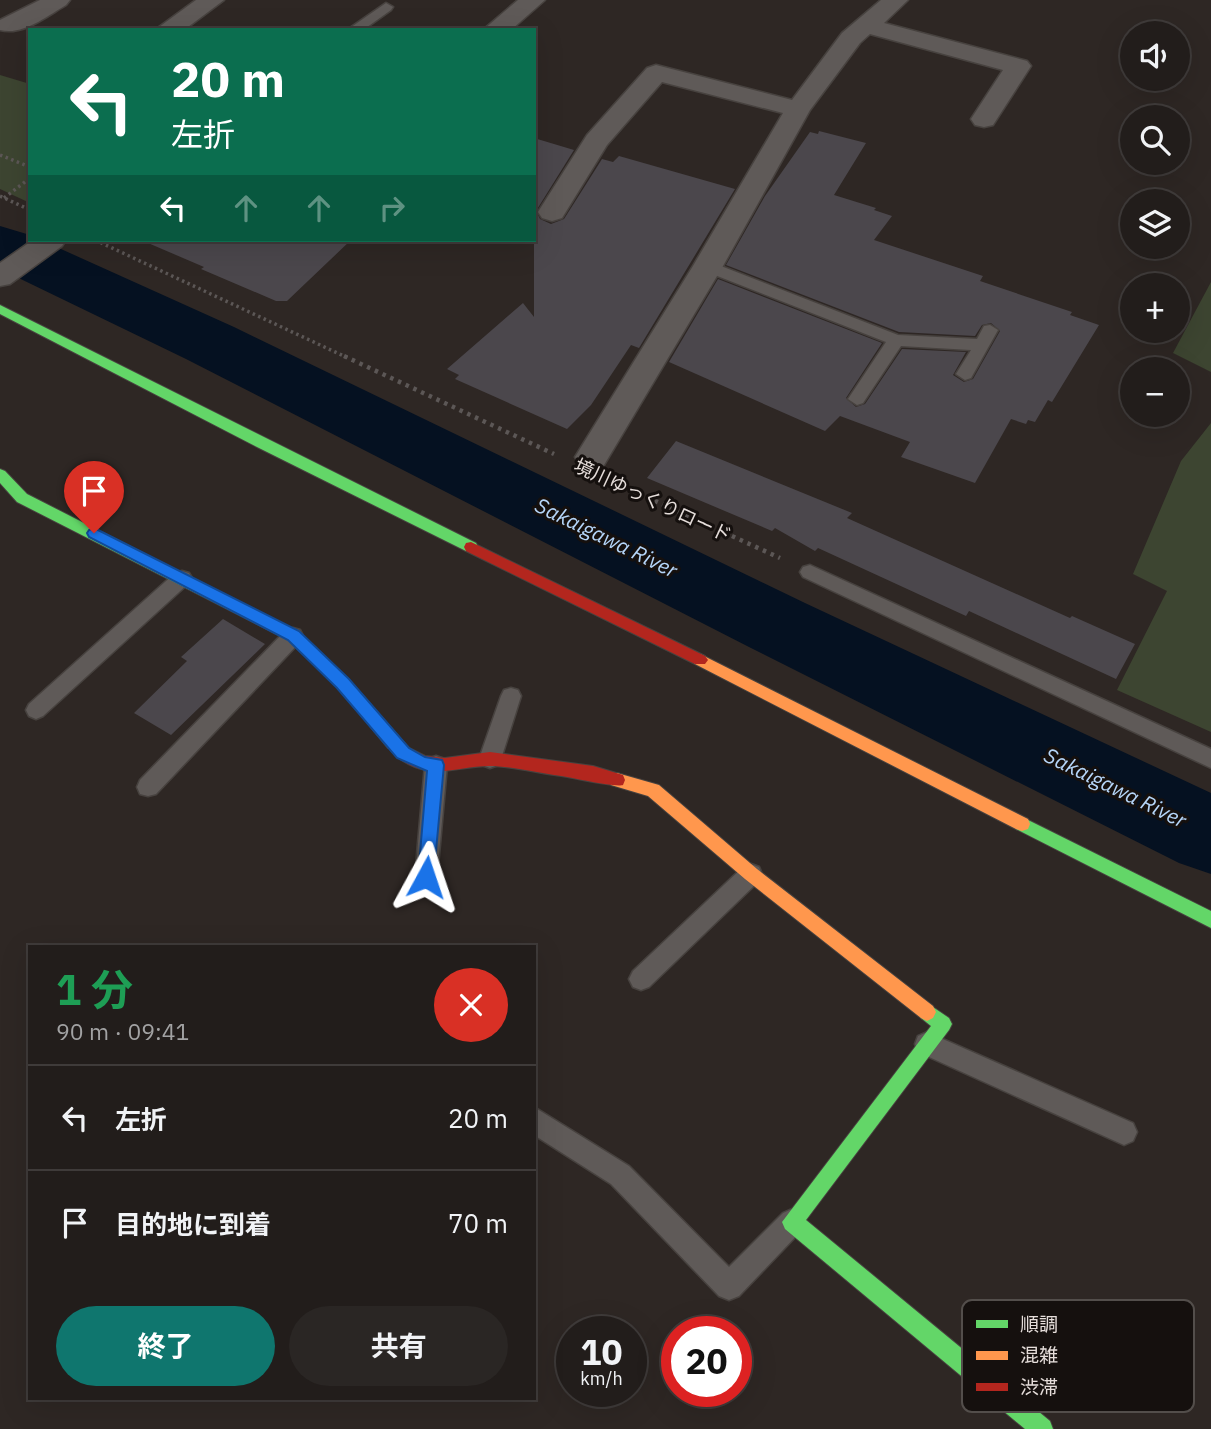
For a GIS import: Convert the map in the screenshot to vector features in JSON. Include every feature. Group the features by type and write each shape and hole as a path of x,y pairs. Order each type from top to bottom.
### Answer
{"street":[{"path":"13,26 58,0"},
{"path":"170,28 212,0"},
{"path":"498,28 533,0"},
{"path":"592,457 708,266 798,110 851,38 896,0"},
{"path":"864,25 1018,66 984,119"},
{"path":"552,212 596,141 656,73 798,110"},
{"path":"0,277 49,242"},
{"path":"3,317 746,682 1211,920"},
{"path":"0,474 22,498 293,636 343,683 403,753 423,764 490,759 593,772 653,790 751,874 943,1024 792,1222 962,1363"},
{"path":"1021,1412 1042,1429"}],"lane":[{"path":"357,28 386,7"},
{"path":"708,266 896,340 986,337 965,374"},
{"path":"857,398 896,340"},
{"path":"810,572 1211,759"},
{"path":"36,710 182,578"},
{"path":"148,787 293,636"},
{"path":"490,759 510,696"},
{"path":"426,877 436,765"},
{"path":"641,979 751,874"},
{"path":"927,1044 1124,1132"},
{"path":"536,1121 620,1175 729,1286 792,1222"}],"path":[{"path":"0,155 28,166"},
{"path":"2,197 28,179"},
{"path":"2,197 28,209"},
{"name":"境川ゆっくりロード","path":"99,242 559,457"},
{"name":"境川ゆっくりロード","path":"610,480 810,572"}],"green space":[{"path":"0,75 28,83 28,202 0,189"},
{"path":"1211,282 1211,372 1190,362 1190,357 1173,353 1178,343 1190,343 1190,321"},
{"path":"1211,423 1211,732 1117,690 1167,591 1133,574 1181,461"}],"building":[{"path":"819,131 866,143 834,195 892,216 874,240 983,276 980,281 1072,312 1070,315 1099,325 1052,402 1048,400 1035,422 1028,420 1026,424 1011,419 975,483 901,457 910,442 840,416 825,431 669,362 718,279 882,343 846,398 856,407 865,404 902,349 966,352 953,375 964,382 973,379 1000,331 991,323 982,325 975,336 899,332 726,265 765,196 810,132 818,134"},
{"path":"536,139 574,150 536,211"},
{"path":"619,156 735,189 639,348 631,345 591,405 567,429 455,379 459,375 447,369 523,303 534,317 536,211 540,219 551,224 564,219 602,159 613,162"},
{"path":"146,242 349,242 287,301 276,301 201,269 204,267"},
{"path":"676,441 852,513 847,518 1070,618 1072,616 1135,644 1116,679 969,611 966,616 818,548 815,551 775,528 772,531 647,478"},
{"path":"223,619 265,644 171,735 134,713 187,661 181,657"}],"waterway":[{"name":"Sakaigawa River","path":"0,245 210,343 777,625 1211,835"}],"traffic: fast":[{"path":"0,309 264,445 471,547"},
{"path":"0,474 22,498 293,636 343,683 394,743"},
{"path":"1022,824 1211,920"},
{"path":"927,1012 943,1024 792,1222 962,1363"},
{"path":"1021,1412 1042,1429"}],"traffic: slow":[{"path":"700,660 1022,824"},
{"path":"617,780 653,790 751,874 927,1012"}],"traffic: jam":[{"path":"471,547 700,660"},
{"path":"394,743 403,753 423,763 445,765 490,759 593,773 617,780"}],"route":[{"path":"94,533 293,636 343,683 403,753 423,764 436,765 426,877"}]}
